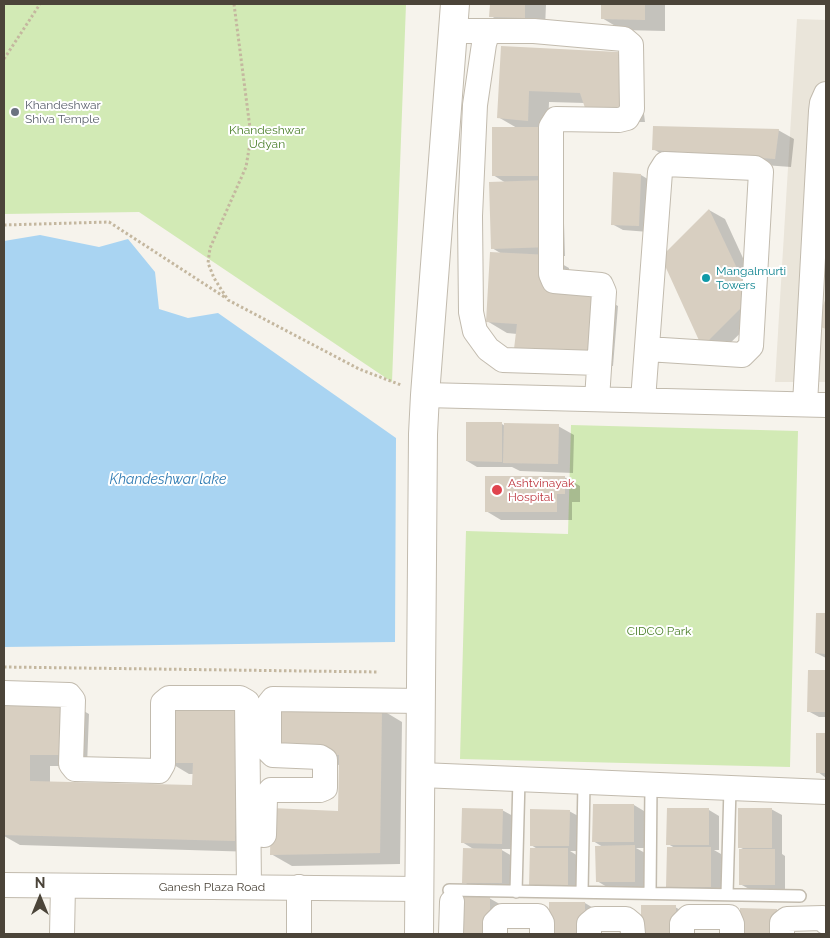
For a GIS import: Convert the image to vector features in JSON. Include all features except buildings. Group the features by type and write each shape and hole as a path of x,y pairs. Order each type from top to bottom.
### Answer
{"street":[{"path":"419,934 423,444 425,395 455,4"},
{"path":"453,31 534,31 624,39 631,45 632,109 627,118 619,120 556,119 552,127 551,274 554,280 601,285 604,292 597,399"},
{"path":"488,31 484,44 475,105 470,206 471,312 475,331 488,349 503,360 599,363"},
{"path":"425,395 816,405 821,111 822,102 826,94"},
{"path":"644,400 647,349 660,172 665,164 755,168 761,172 751,346 742,354 647,349"},
{"path":"4,693 69,695 73,700 71,764 75,769 159,771 163,764 163,703 168,698 240,698 247,702 255,887"},
{"path":"255,887 265,798 271,790 320,790 325,788 325,760 320,758 273,755 268,751 269,704 273,699 421,701"},
{"path":"421,775 826,792"},
{"name":"Ganesh Plaza Road","path":"4,885 420,889"},
{"path":"62,934 63,886"},
{"path":"299,888 299,934"},
{"path":"450,896 451,934"},
{"path":"495,934 495,923 502,916 538,916 542,923 542,934"},
{"path":"682,934 682,924 689,917 729,917 732,924 732,934"},
{"path":"782,934 782,923 787,919 823,918 826,922"},
{"path":"589,934 589,924 595,919 626,919 632,924 632,934"}],"lane":[{"path":"516,892 519,779"},
{"path":"582,892 584,782"},
{"path":"650,893 651,784"},
{"path":"727,894 730,788"},
{"path":"450,896 516,892 800,896"}],"path":[{"path":"4,59 40,4"},
{"path":"228,300 214,278 208,263 210,248 246,167 249,149 250,128 234,4"},
{"path":"4,225 109,222 228,300 360,369 425,395"},
{"path":"4,667 379,672"}],"shaded area":[{"path":"797,19 826,20 826,382 775,382"}],"green space":[{"name":"Khandeshwar Udyan","path":"4,4 406,4 392,382 139,212 4,214"},
{"name":"CIDCO Park","path":"571,425 798,431 790,767 460,759 466,531 568,534"}],"water":[{"name":"Khandeshwar lake","path":"40,235 99,247 128,239 155,272 159,309 188,318 218,313 396,438 395,642 4,647 4,241"}],"place":[{"name":"Khandeshwar Shiva Temple","path":"15,112"},
{"name":"Mangalmurti Towers","path":"706,278"},
{"name":"Ashtvinayak Hospital","path":"497,490"}]}
